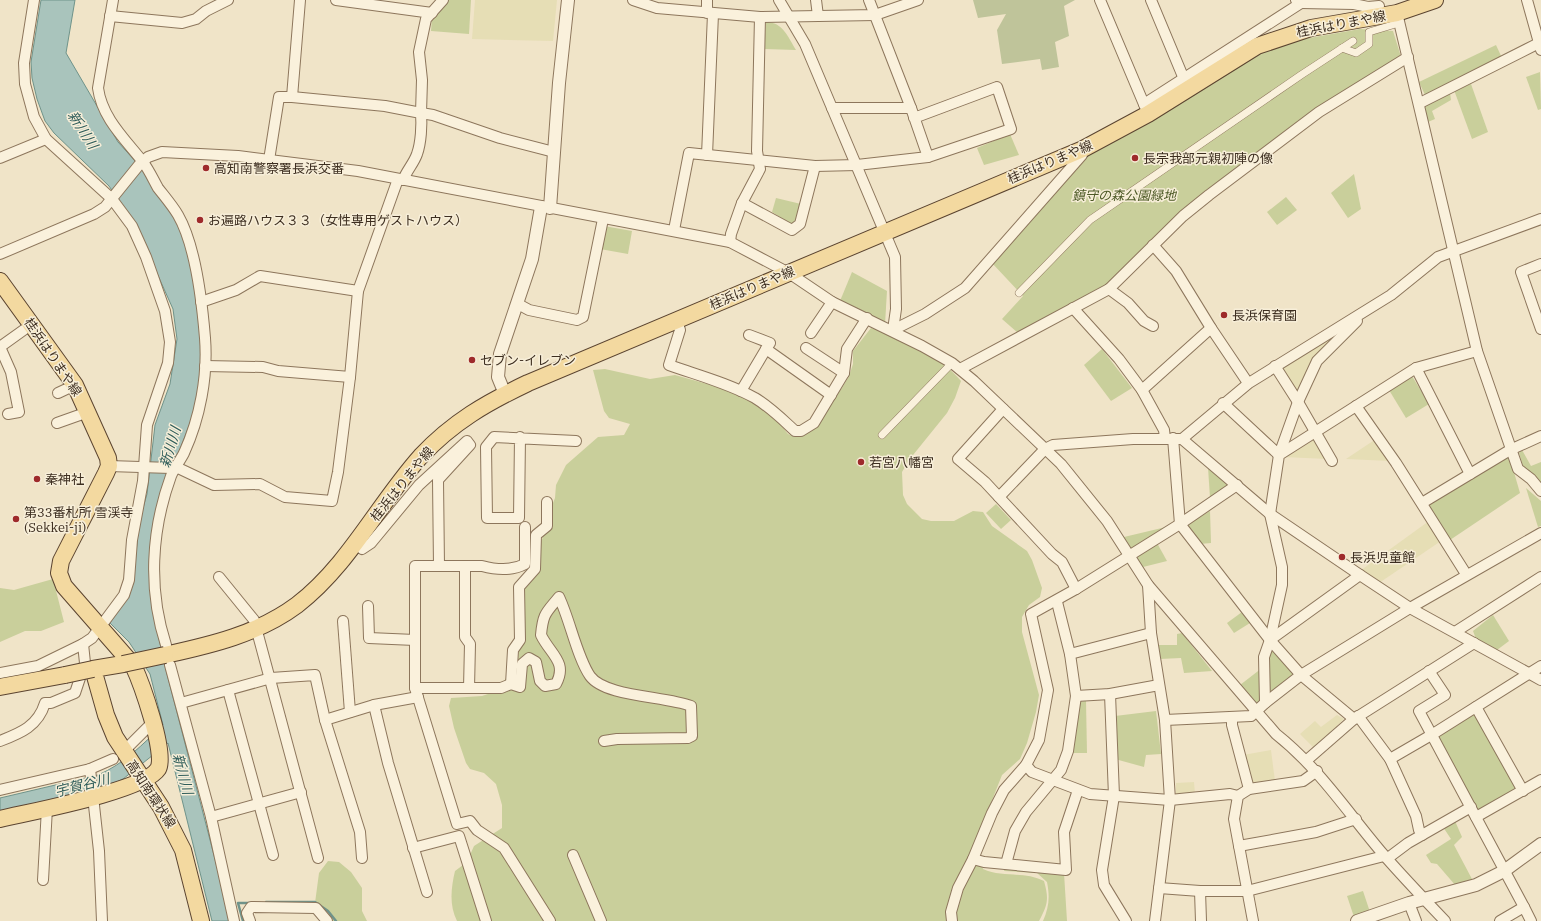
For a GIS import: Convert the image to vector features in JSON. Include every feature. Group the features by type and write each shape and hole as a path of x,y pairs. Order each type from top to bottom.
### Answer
{"main road":[{"name":"桂浜はりまや線","path":"0,687 167,655 208,645 257,629 298,604 317,588 356,544 425,452 467,415 505,394 1083,148 1146,109 1257,46 1311,28 1435,0"},
{"name":"桂浜はりまや線","path":"0,280 75,385 108,458 109,466"},
{"path":"0,818 47,808 130,786 139,775 152,775 158,769 161,758 160,749 139,677 133,665 64,586 60,567 61,561 109,466"},
{"name":"高知南環状線","path":"93,669 112,729 122,752 169,820 183,850 201,921"}],"street":[{"path":"0,673 38,666 83,644 92,638 127,590 132,540 146,466 147,425 168,363 170,342 165,311 146,257 132,226 112,197 46,139 34,117 25,84 24,63 34,0"},
{"path":"113,0 98,88 100,98 114,125 178,216 187,236 201,302 205,340 205,366 202,394 192,431 174,468 160,512 156,538 155,596 159,623 211,817 234,921"},
{"path":"110,16 182,23 196,19 206,10 228,0"},
{"path":"292,98 300,0"},
{"path":"336,0 432,13"},
{"path":"109,466 174,468 214,485 260,484 285,497 332,501 338,472 350,377 358,291 401,179 417,155 422,121 422,80 419,52 426,19 443,0"},
{"path":"505,394 498,377 500,354 506,330 518,304 546,207 554,152 568,0"},
{"path":"633,0 657,8 760,17 788,15 875,15 918,0"},
{"path":"707,0 710,13 707,154"},
{"path":"779,0 805,44 895,257 896,309 894,330"},
{"path":"816,0 818,16"},
{"path":"869,0 911,108 928,157"},
{"path":"1100,0 1146,109 1184,79 1298,1 1354,4 1387,11"},
{"path":"1151,0 1184,79"},
{"path":"1420,103 1540,47 1527,0"},
{"path":"1342,48 1356,53 1369,44 1369,32 1387,11"},
{"path":"1387,11 1408,57 1420,103 1477,352 1510,450 1518,469 1531,479 1541,491"},
{"path":"730,242 731,234 742,203 760,169 757,151 760,17"},
{"path":"1019,293 1090,220 1353,41"},
{"path":"882,435 956,366 1109,289 1183,216 1319,112 1408,57"},
{"path":"674,230 689,153 815,166 856,165 928,157 1011,129 997,87 914,118"},
{"path":"269,160 279,97 386,106 433,115 500,138 554,152"},
{"path":"832,108 911,108"},
{"path":"0,158 46,139"},
{"path":"894,330 925,314 965,288 1082,156 1083,148"},
{"path":"0,254 83,219 105,207 141,163 148,157 162,152 238,156 358,171 603,219 674,230 730,242 789,273 832,302 894,330 956,366 1061,464 1107,521 1148,585 1276,734 1307,760 1317,771 1386,857 1445,921"},
{"path":"742,203 792,230 800,224 815,166"},
{"path":"999,497 1045,449 1052,445 1133,439 1173,438 1223,403 1248,383 1391,295 1438,257 1541,218"},
{"path":"518,304 529,310 577,320 583,317 603,219"},
{"path":"1153,245 1176,271 1211,328 1248,383"},
{"path":"1541,264 1521,272 1541,329"},
{"path":"201,302 236,290 260,276 358,291"},
{"path":"1109,289 1128,304 1144,321 1153,326"},
{"path":"811,333 832,302"},
{"path":"1073,308 1119,358 1142,390 1164,430 1173,438 1237,485 1270,514 1410,608 1541,680"},
{"path":"1265,703 1264,657 1270,640 1282,585 1282,567 1270,514 1279,455 1298,402 1317,361 1368,310"},
{"path":"677,321 680,330 669,365 741,391 755,398 777,414 795,431 801,431 814,423 844,373 847,349 867,318"},
{"path":"8,414 19,412 11,372 0,347 32,324"},
{"path":"1142,390 1211,328"},
{"path":"741,391 770,343 749,335"},
{"path":"806,348 844,373"},
{"path":"766,349 831,395"},
{"path":"1279,455 1416,368 1477,352"},
{"path":"205,366 263,367 278,371 350,377"},
{"path":"1275,366 1298,402 1332,461"},
{"path":"1416,368 1470,474"},
{"path":"58,393 75,385"},
{"path":"1223,403 1279,455"},
{"path":"1356,406 1422,503 1466,574"},
{"path":"1003,409 958,459 985,482 1042,543 1062,562 1076,589"},
{"path":"57,423 88,412"},
{"path":"1422,503 1510,450 1541,436"},
{"path":"520,437 519,518 487,518 486,447 494,437 520,437 576,440"},
{"path":"1173,438 1180,524 1270,640 1301,675 1356,717 1390,759 1416,816 1419,830 1422,835"},
{"path":"356,544 362,549 371,543 419,485 467,441 470,445 486,447"},
{"path":"439,566 438,480 470,445"},
{"path":"952,921 951,912 958,888 973,859 1004,790 1026,765 1039,740 1048,690 1031,614 1057,602 1180,524 1237,485"},
{"path":"510,684 513,650 520,640 519,587 535,569 536,535 547,526 547,502"},
{"path":"525,527 525,564 515,570 465,566 415,566 417,693 457,824 470,821 477,830 504,848 550,921"},
{"path":"1165,720 1251,716 1301,675 1466,574 1541,533"},
{"path":"465,566 465,637 470,644 469,688"},
{"path":"1270,640 1360,575"},
{"path":"219,577 254,620 271,678 318,858"},
{"path":"1455,632 1541,577"},
{"path":"1148,585 1151,634 1165,720 1170,800 1155,921"},
{"path":"325,720 417,693 469,688 501,688 510,684 520,687 522,664 529,658 536,662 540,681 545,686 556,684 561,675 559,662 541,635 543,618 551,604 559,597 583,661 590,676 597,684 625,692 679,701 691,706 692,736 688,738 617,739 604,741"},
{"path":"1006,864 1015,830 1026,812 1054,780 1068,751 1076,696 1070,654 1057,602"},
{"path":"368,606 369,638 415,640"},
{"path":"344,621 350,712"},
{"path":"1070,654 1151,634"},
{"path":"1307,760 1356,717 1474,643"},
{"path":"0,741 33,725 43,710 45,703 51,703 75,693 85,663 83,644"},
{"path":"1390,759 1433,734 1541,666"},
{"path":"1430,671 1445,695 1419,711 1433,734 1531,921"},
{"path":"181,703 271,678 315,675 325,720 360,832 362,858"},
{"path":"1076,696 1110,694 1159,685"},
{"path":"228,690 273,855"},
{"path":"1110,694 1114,796 1102,870 1104,885 1126,921"},
{"path":"374,706 388,763 427,892"},
{"path":"1476,707 1523,791"},
{"path":"1232,717 1249,790"},
{"path":"0,790 90,771 122,752 154,726"},
{"path":"1026,765 1032,772 1090,794 1170,800 1230,794 1238,796 1249,790 1302,781 1317,771"},
{"path":"90,771 102,921"},
{"path":"1476,818 1541,780"},
{"path":"973,859 984,862 1066,870 1064,832 1078,790"},
{"path":"211,817 301,792"},
{"path":"1238,796 1234,819 1253,921"},
{"path":"1159,888 1200,891 1247,891 1386,857 1471,807"},
{"path":"43,880 47,808"},
{"path":"1239,846 1316,832 1356,819"},
{"path":"413,848 459,836 486,921"},
{"path":"1357,921 1424,899 1476,885 1504,871 1541,844"},
{"path":"573,855 601,921"},
{"path":"1200,891 1201,921"},
{"path":"1409,904 1416,921"},
{"path":"250,921 247,913 251,907 316,908 328,921"},
{"path":"1500,921 1524,907"}],"shaded area":[{"path":"475,0 557,0 553,41 472,39"},
{"path":"1348,324 1298,395 1281,367"},
{"path":"1313,436 1328,459 1283,457"},
{"path":"1376,439 1390,461 1346,459"},
{"path":"1429,521 1441,541 1379,583 1360,571"},
{"path":"1337,715 1344,719 1314,748 1300,734 1315,721 1321,727"},
{"path":"1271,750 1275,781 1251,786 1243,755"},
{"path":"1194,782 1195,794 1176,795 1176,783"}],"green space":[{"path":"447,0 471,0 469,34 431,31 432,18"},
{"path":"973,0 1075,0 1064,6 1069,36 1055,42 1059,67 1042,70 1040,59 1002,64 997,30 1006,14 978,18"},
{"path":"766,22 781,27 796,50 764,49"},
{"name":"鎮守の森公園緑地","path":"1360,29 1393,31 1402,60 1323,105 1103,288 1018,333 1002,319 1023,296 992,263 1091,152 1203,85 1281,43"},
{"path":"1496,45 1502,58 1425,95 1419,82"},
{"path":"1540,72 1541,109 1538,110 1526,77"},
{"path":"1471,84 1488,132 1472,139 1454,90"},
{"path":"1450,93 1451,100 1432,111 1435,119 1428,122 1424,107"},
{"path":"1010,134 1019,155 984,165 977,148"},
{"path":"1354,174 1361,209 1348,218 1331,193"},
{"path":"1286,197 1297,210 1277,225 1267,212"},
{"path":"776,198 801,204 797,222 791,224 772,212"},
{"path":"604,226 632,231 628,254 600,249"},
{"path":"852,272 887,291 885,324 840,301"},
{"path":"871,328 894,336 920,349 944,365 961,381 955,398 947,413 909,460 902,472 903,495 907,504 922,519 931,521 954,521 973,511 983,512 992,526 1027,551 1032,560 1042,588 1040,597 1029,605 1022,617 1022,632 1039,695 1036,712 1027,743 1020,759 1002,775 987,813 979,854 983,869 991,872 1029,876 1044,881 1047,892 1047,901 1039,921 457,921 454,915 452,903 452,884 455,871 467,862 474,846 502,828 502,805 496,784 484,773 470,769 466,763 454,728 449,706 451,698 482,696 497,691 518,661 521,616 526,578 543,537 545,523 555,498 556,485 566,465 598,437 624,435 630,424 609,418 604,411 593,370 605,369 650,379 675,375 736,392 767,408 788,434 794,437 807,433 842,388 849,376 853,364 853,351"},
{"path":"1102,349 1132,388 1111,401 1084,365"},
{"path":"1412,376 1429,404 1406,418 1389,390"},
{"path":"1522,450 1531,466 1541,462 1541,484 1523,466 1519,453"},
{"path":"1509,455 1520,493 1450,540 1428,504"},
{"path":"1208,467 1229,485 1210,498"},
{"path":"1526,488 1541,501 1541,526 1538,527"},
{"path":"996,504 1011,520 1001,529 986,513"},
{"path":"1210,511 1211,543 1200,544 1185,526"},
{"path":"1166,527 1131,549 1124,537"},
{"path":"1157,543 1167,561 1143,567 1135,556"},
{"path":"53,579 64,622 41,631 25,631 0,642 0,588 14,590"},
{"path":"1242,612 1250,623 1234,633 1227,623"},
{"path":"1493,615 1509,641 1497,650 1476,639 1473,631"},
{"path":"1182,633 1212,671 1184,673 1181,658 1160,659 1158,645 1177,645 1177,634"},
{"path":"1274,649 1295,673 1268,694 1267,655"},
{"path":"1262,668 1263,698 1257,704 1240,685"},
{"path":"1086,701 1087,753 1072,753 1079,702"},
{"path":"1156,711 1161,754 1146,755 1144,767 1115,759 1115,716"},
{"path":"1474,712 1519,789 1478,814 1437,735"},
{"path":"1455,821 1462,837 1454,845 1473,881 1456,886 1437,864 1431,863 1426,855 1451,839 1443,827"},
{"path":"328,861 339,862 351,872 362,888 362,911 367,921 333,921 326,909 315,903 319,873"},
{"path":"1006,864 1064,873 1067,921 1043,921 1047,911 1048,902 1047,882 1037,873 1004,871"},
{"path":"1363,891 1370,912 1354,917 1347,896"}],"water":[{"path":"41,0 75,0 66,53 118,142 146,173 175,219 185,241 195,286 203,345 203,370 196,407 178,455 172,458 159,503 155,621 166,670 231,921 212,921 168,743 123,779 108,786 0,812 0,798 98,775 133,753 163,725 150,674 129,642 110,623 130,592 133,584 139,522 147,494 155,425 170,384 177,339 173,309 134,222 109,186 54,133 45,121 37,99 32,78 31,62"}],"waterway":[{"path":"266,902 315,902 328,911 336,921"},
{"path":"243,921 238,903 251,903"}],"place":[{"name":"長宗我部元親初陣の像","path":"1135,158"},
{"name":"高知南警察署長浜交番","path":"206,168"},
{"name":"お遍路ハウス３３（女性専用ゲストハウス）","path":"200,220"},
{"name":"長浜保育園","path":"1224,315"},
{"name":"セブン-イレブン","path":"472,360"},
{"name":"若宮八幡宮","path":"861,462"},
{"name":"秦神社","path":"37,479"},
{"name":"第33番札所 雪渓寺 (Sekkei-ji)","path":"16,519"},
{"name":"長浜児童館","path":"1342,557"}],"water label":[{"name":"新川川","path":"83,130"},
{"name":"新川川","path":"170,447"},
{"name":"新川川","path":"183,774"},
{"name":"宇賀谷川","path":"82,785"}]}
